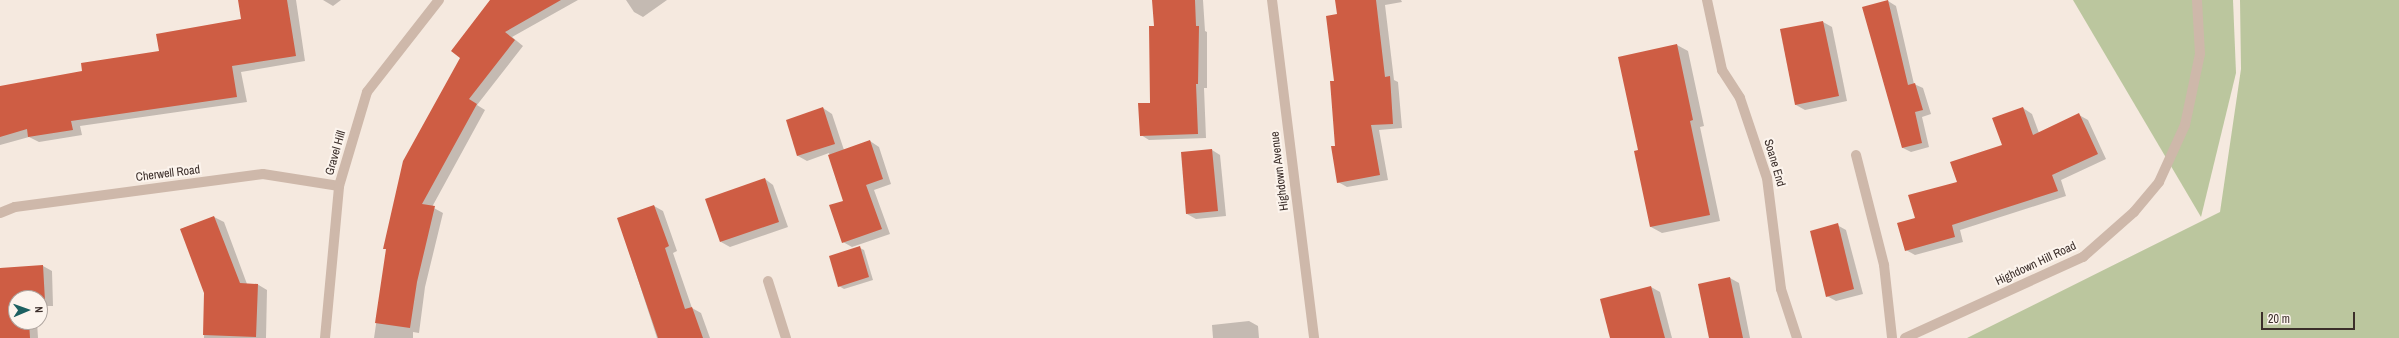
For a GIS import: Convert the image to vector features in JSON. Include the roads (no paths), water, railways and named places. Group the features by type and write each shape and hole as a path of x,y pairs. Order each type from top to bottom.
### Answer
{"street":[{"name":"Gravel Hill","path":"325,338 339,186 367,92 439,0"},
{"name":"Highdown Avenue","path":"1272,0 1314,338"},
{"name":"Soane End","path":"1707,0 1722,70 1740,98 1768,178 1781,289 1797,338"},
{"name":"Highdown Hill Road","path":"1905,338 2083,257 2134,212 2159,182 2185,126 2200,54 2196,0"},
{"path":"1856,155 1884,265 1892,338"},
{"name":"Cherwell Road","path":"0,213 16,207 263,174 339,186"},
{"path":"768,281 786,338"}]}
